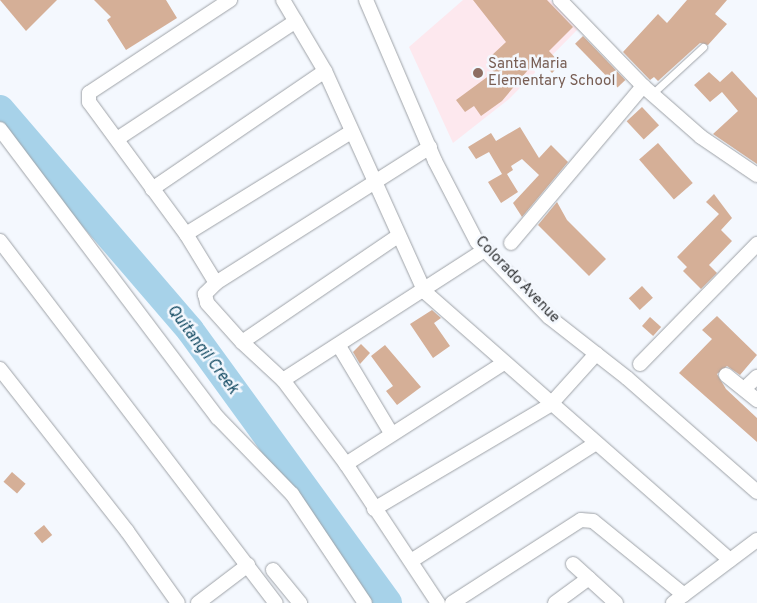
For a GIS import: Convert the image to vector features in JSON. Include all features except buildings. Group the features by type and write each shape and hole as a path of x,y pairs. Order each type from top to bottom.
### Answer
{"street":[{"path":"216,283 186,234 89,102 89,93 230,0"},
{"path":"283,0 325,71 372,183 425,292 550,405 730,560"},
{"name":"Colorado Avenue","path":"366,0 458,209 485,250 549,317 596,354 757,492"},
{"path":"560,0 648,90 701,138 757,176"},
{"path":"117,139 296,21"},
{"path":"152,189 325,71"},
{"path":"512,243 648,90"},
{"path":"0,129 218,418 292,494 365,603"},
{"path":"186,234 351,132"},
{"path":"430,147 216,283 205,294 207,303 242,342 283,380 346,464 438,603"},
{"path":"242,342 398,236"},
{"path":"0,241 276,603"},
{"path":"640,364 757,244"},
{"path":"283,380 425,292 485,250"},
{"path":"338,346 391,433"},
{"path":"374,509 550,405 596,354"},
{"path":"346,464 391,433 504,362"},
{"path":"0,369 127,531 178,603"},
{"path":"726,375 757,400"},
{"path":"744,390 757,378"},
{"path":"411,561 595,444"},
{"path":"452,603 581,520 592,521 678,599 757,540"},
{"path":"573,564 616,603"},
{"path":"198,603 248,565"},
{"path":"273,570 300,603"},
{"path":"554,603 589,578"}],"lane":[{"path":"648,90 703,48"}],"shaded area":[{"name":"Santa Maria Elementary School","path":"463,0 550,0 578,29 509,99 453,143 409,47"}],"waterway":[{"name":"Quitangil Creek","path":"0,109 190,330 388,603"}],"place":[{"name":"Santa Maria Elementary School","path":"478,73"}]}
